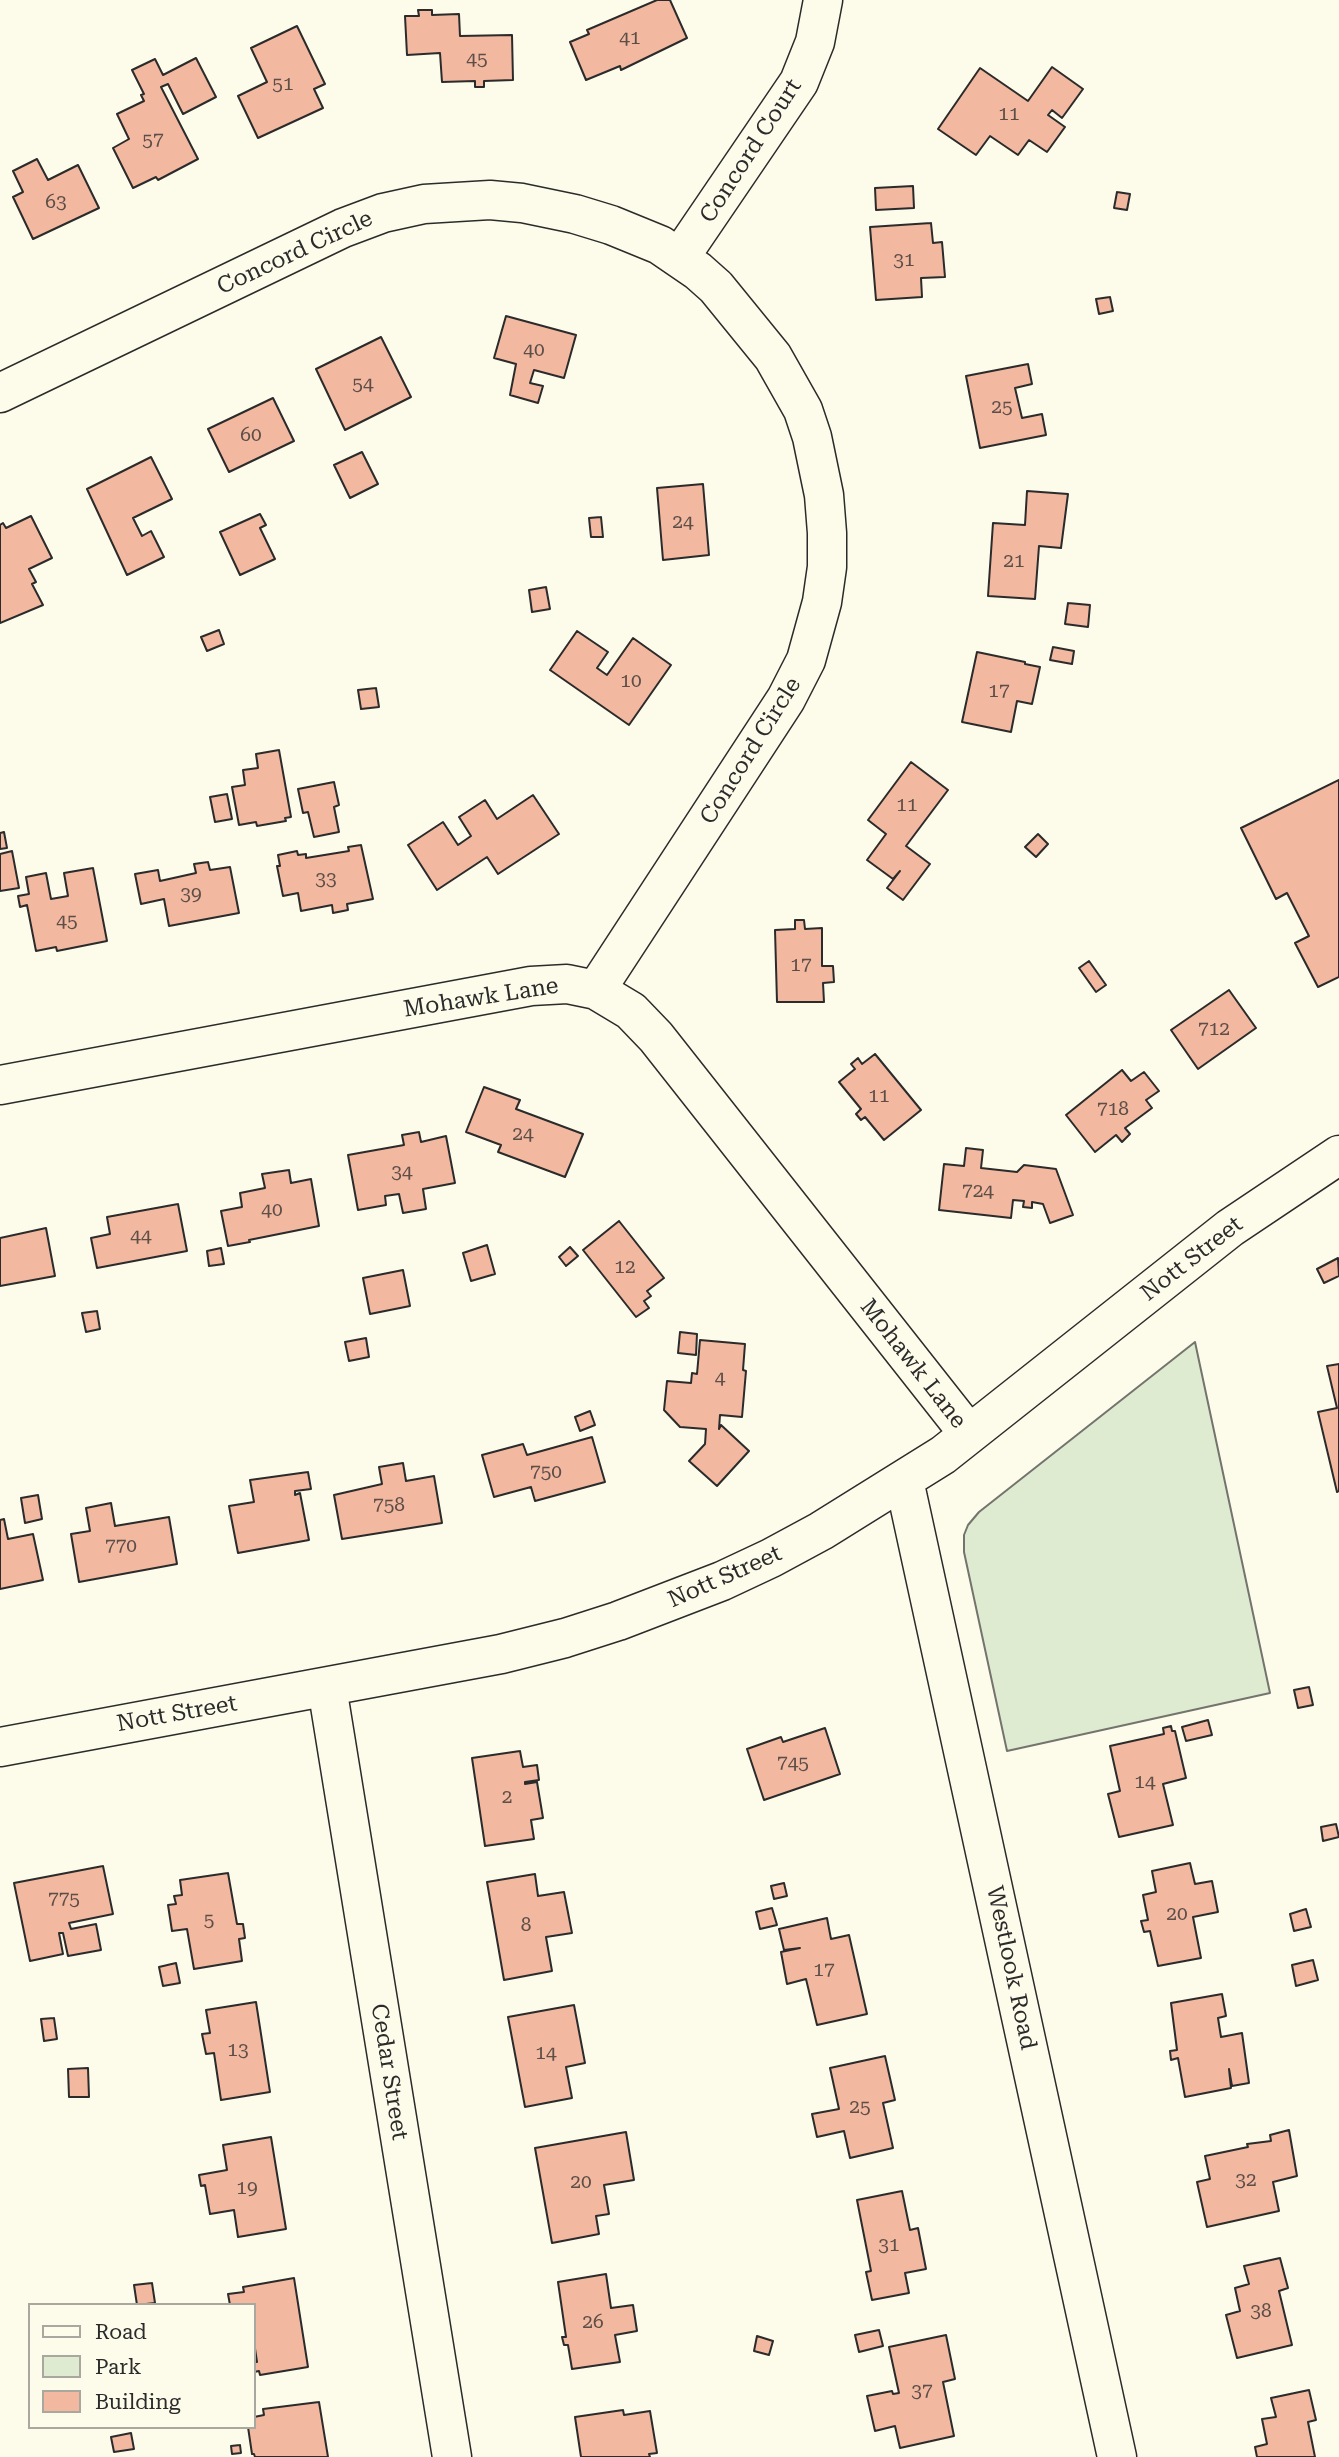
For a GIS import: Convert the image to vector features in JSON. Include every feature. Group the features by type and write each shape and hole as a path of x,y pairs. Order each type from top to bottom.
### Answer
{"street":[{"name":"Concord Court","path":"680,257 799,82 815,42 823,0"},
{"name":"Concord Circle","path":"0,393 343,228 403,208 491,200 557,209 611,225 660,245 680,257 716,287 773,357 803,410 812,437 824,495 827,567 822,602 801,671 786,699 596,990"},
{"name":"Mohawk Lane","path":"0,1085 531,986 567,984 596,990 631,1011 656,1037 969,1434"},
{"name":"Nott Street","path":"0,1747 501,1654 565,1639 686,1596 771,1558 943,1455 1230,1228 1339,1155"},
{"name":"Westlook Road","path":"904,1480 1117,2457"},
{"name":"Cedar Street","path":"327,1687 452,2457"}],"green space":[{"path":"1195,1342 1270,1693 1007,1751 964,1552 964,1535 968,1525 979,1512"}],"building":[{"path":"657,0 670,0 687,38 621,70 620,66 586,80 570,42 589,34 587,30"},
{"path":"418,10 432,10 432,15 459,14 460,36 512,35 513,80 484,81 484,87 475,87 475,81 442,82 440,53 407,55 405,16 419,16"},
{"path":"297,26 325,84 314,89 323,108 258,138 238,96 267,82 251,48"},
{"path":"196,58 216,97 183,114 168,84 161,87 198,159 158,180 156,177 133,188 113,148 129,139 117,114 144,101 141,95 144,94 132,70 155,59 163,75"},
{"path":"1052,67 1083,89 1062,118 1052,110 1048,115 1065,127 1047,152 1029,140 1018,155 990,136 976,155 938,129 980,68 1028,101"},
{"path":"37,159 48,180 78,165 99,208 33,239 13,197 23,192 13,171"},
{"path":"913,186 914,208 876,210 875,188"},
{"path":"1117,192 1130,194 1127,210 1114,208"},
{"path":"931,223 933,243 942,242 945,277 921,278 922,297 876,300 870,227"},
{"path":"1110,297 1113,311 1099,314 1096,299"},
{"path":"506,316 576,335 564,378 534,370 530,383 543,386 538,403 510,395 516,364 494,358"},
{"path":"381,337 411,397 345,430 316,369"},
{"path":"1028,364 1032,384 1015,388 1022,418 1042,414 1046,435 980,448 966,376"},
{"path":"273,398 294,441 229,472 208,429"},
{"path":"362,452 378,484 350,498 334,465"},
{"path":"151,457 172,499 133,518 142,536 151,531 164,557 127,575 87,489"},
{"path":"703,484 709,555 663,560 657,488"},
{"path":"1027,491 1068,494 1061,548 1039,546 1035,599 988,596 993,523 1025,525"},
{"path":"260,514 266,525 260,528 275,559 240,575 220,532"},
{"path":"31,516 52,558 29,569 36,582 32,584 43,605 0,623 0,525 3,523 6,528"},
{"path":"601,517 603,537 591,537 589,518"},
{"path":"546,587 550,609 532,612 529,590"},
{"path":"1068,603 1090,605 1088,627 1065,624"},
{"path":"219,630 224,644 207,651 201,637"},
{"path":"577,631 608,652 597,668 607,675 633,638 671,665 629,725 550,670"},
{"path":"1053,647 1074,651 1072,664 1050,660"},
{"path":"977,652 1040,667 1032,704 1017,701 1011,732 962,722"},
{"path":"376,688 379,707 361,709 358,690"},
{"path":"279,750 291,817 285,818 286,821 257,826 256,822 239,825 232,787 245,785 243,770 258,768 256,754"},
{"path":"911,762 948,790 906,846 930,864 903,900 887,888 900,871 893,879 867,860 886,834 868,820"},
{"path":"1339,780 1339,977 1318,987 1295,943 1309,936 1287,893 1276,899 1241,828"},
{"path":"334,782 339,805 334,807 339,832 314,837 308,812 303,813 298,789"},
{"path":"227,794 232,819 215,822 210,797"},
{"path":"533,795 559,834 498,874 487,857 437,890 408,845 443,822 458,845 471,836 459,817 485,800 497,819"},
{"path":"4,832 7,848 0,849 0,833"},
{"path":"1038,834 1048,844 1036,857 1025,847"},
{"path":"361,845 373,899 347,904 348,910 333,913 332,905 301,911 298,893 283,896 277,866 280,866 278,855 297,851 298,855 306,854 306,858 349,851 348,847"},
{"path":"12,851 19,888 0,891 0,854"},
{"path":"208,862 210,870 230,867 239,913 169,926 164,899 141,904 135,874 158,870 160,881 196,873 194,864"},
{"path":"93,868 107,941 57,951 56,947 36,951 27,905 20,907 18,896 29,894 26,877 46,873 51,899 68,896 64,873"},
{"path":"795,920 804,920 805,929 822,928 822,966 833,966 834,982 823,983 824,1002 777,1002 775,930 795,929"},
{"path":"1089,961 1106,985 1096,992 1079,968"},
{"path":"1229,990 1256,1028 1198,1069 1171,1030"},
{"path":"875,1054 921,1110 884,1140 865,1117 861,1120 856,1114 861,1109 839,1082 855,1069 851,1064 858,1058 862,1064"},
{"path":"1122,1070 1131,1081 1144,1072 1159,1091 1146,1100 1152,1108 1125,1128 1130,1134 1122,1142 1116,1135 1095,1152 1066,1115"},
{"path":"484,1087 520,1100 516,1109 583,1134 565,1177 498,1152 501,1145 466,1132"},
{"path":"419,1132 421,1142 446,1136 455,1183 423,1189 426,1209 403,1213 399,1194 385,1196 386,1205 358,1210 348,1155 404,1145 402,1135"},
{"path":"966,1148 983,1150 981,1168 1017,1172 1024,1165 1056,1169 1073,1215 1050,1223 1043,1204 1032,1202 1032,1208 1023,1207 1024,1201 1013,1200 1011,1218 939,1210 944,1164 964,1166"},
{"path":"289,1170 291,1183 311,1179 319,1226 228,1246 221,1211 242,1207 240,1193 265,1188 262,1174"},
{"path":"178,1204 187,1251 97,1268 91,1238 110,1234 107,1217"},
{"path":"619,1221 664,1278 647,1291 651,1296 644,1301 649,1308 636,1317 583,1250"},
{"path":"46,1228 55,1276 0,1286 0,1238"},
{"path":"487,1245 495,1274 471,1281 463,1253"},
{"path":"570,1247 578,1256 566,1266 559,1257"},
{"path":"221,1248 224,1264 209,1266 207,1251"},
{"path":"1338,1258 1339,1276 1324,1283 1317,1269"},
{"path":"403,1270 410,1306 370,1314 363,1278"},
{"path":"97,1311 100,1329 86,1332 82,1313"},
{"path":"680,1332 697,1334 696,1355 678,1353"},
{"path":"366,1338 369,1357 349,1361 345,1342"},
{"path":"700,1340 745,1344 743,1370 746,1371 742,1417 720,1415 719,1429 721,1425 749,1451 717,1486 689,1461 705,1444 706,1429 680,1427 664,1410 667,1381 691,1383 692,1373 697,1374"},
{"path":"1339,1364 1337,1492 1318,1412 1337,1408 1327,1366"},
{"path":"590,1411 595,1425 580,1431 575,1417"},
{"path":"592,1437 605,1482 535,1501 531,1487 494,1497 482,1455 523,1444 527,1455"},
{"path":"403,1463 406,1481 434,1476 442,1523 342,1539 334,1495 382,1484 379,1467"},
{"path":"308,1472 311,1489 295,1491 295,1495 300,1493 309,1540 238,1553 229,1506 254,1502 250,1480"},
{"path":"38,1495 42,1519 25,1523 21,1498"},
{"path":"111,1503 115,1526 169,1517 177,1564 79,1582 71,1534 90,1531 86,1508"},
{"path":"4,1519 8,1539 33,1534 43,1580 0,1589 0,1520"},
{"path":"1309,1687 1313,1705 1298,1708 1294,1690"},
{"path":"1208,1720 1212,1735 1186,1741 1182,1727"},
{"path":"1171,1726 1172,1731 1175,1731 1186,1778 1163,1784 1173,1825 1119,1837 1108,1794 1120,1791 1110,1746 1164,1734 1163,1728"},
{"path":"825,1728 840,1774 764,1800 747,1749 781,1737 783,1742"},
{"path":"520,1751 523,1767 537,1765 539,1780 525,1784 537,1782 543,1818 531,1820 534,1839 485,1846 472,1758"},
{"path":"1336,1824 1339,1837 1323,1841 1321,1827"},
{"path":"1190,1863 1195,1884 1212,1881 1218,1912 1193,1917 1201,1958 1158,1966 1150,1931 1144,1932 1141,1921 1148,1920 1143,1895 1156,1892 1152,1871"},
{"path":"103,1866 113,1914 69,1923 71,1929 96,1924 101,1950 68,1956 63,1933 59,1933 63,1954 30,1961 14,1883"},
{"path":"228,1873 237,1924 243,1924 245,1938 239,1939 242,1961 194,1969 187,1929 172,1931 168,1905 176,1904 174,1896 182,1895 180,1880"},
{"path":"535,1874 538,1896 564,1892 572,1933 546,1937 552,1971 504,1980 487,1882"},
{"path":"784,1883 787,1896 774,1899 771,1886"},
{"path":"772,1908 777,1925 760,1929 756,1912"},
{"path":"1306,1909 1311,1927 1294,1931 1290,1914"},
{"path":"827,1918 831,1939 849,1935 867,2014 817,2025 806,1979 787,1984 781,1952 800,1948 784,1950 779,1929"},
{"path":"1313,1960 1318,1980 1296,1986 1292,1965"},
{"path":"176,1963 180,1983 163,1986 159,1967"},
{"path":"1222,1994 1226,2016 1218,2018 1221,2037 1242,2033 1249,2083 1232,2086 1229,2069 1231,2088 1185,2097 1178,2058 1171,2060 1170,2051 1177,2050 1171,2003"},
{"path":"256,2002 270,2092 221,2100 214,2053 206,2054 202,2034 210,2033 206,2010"},
{"path":"574,2005 585,2063 566,2067 572,2098 525,2107 508,2017"},
{"path":"54,2018 57,2039 44,2041 41,2019"},
{"path":"885,2056 895,2100 883,2103 893,2148 850,2158 844,2131 817,2137 812,2114 839,2109 830,2068"},
{"path":"88,2068 89,2097 69,2097 68,2069"},
{"path":"1289,2130 1297,2176 1273,2182 1279,2211 1207,2227 1197,2182 1210,2179 1205,2156 1248,2147 1247,2144 1271,2141 1270,2135"},
{"path":"626,2132 634,2180 604,2185 609,2214 596,2216 599,2234 552,2243 535,2148"},
{"path":"271,2137 286,2229 238,2237 234,2210 210,2214 205,2185 201,2186 199,2175 227,2170 223,2145"},
{"path":"902,2191 910,2230 918,2228 926,2269 905,2273 909,2293 872,2300 866,2272 871,2271 857,2200"},
{"path":"1280,2258 1288,2288 1279,2291 1292,2345 1237,2358 1226,2315 1240,2311 1235,2288 1249,2284 1244,2266"},
{"path":"606,2274 611,2308 633,2305 637,2331 615,2335 620,2362 572,2369 568,2345 564,2345 562,2337 566,2337 558,2282"},
{"path":"294,2278 308,2367 260,2375 259,2371 256,2372 256,2303 230,2303 228,2294 244,2292 243,2287"},
{"path":"152,2283 155,2303 137,2303 134,2285"},
{"path":"879,2330 883,2346 859,2352 855,2335"},
{"path":"946,2335 955,2379 943,2382 954,2436 900,2448 895,2426 875,2431 867,2396 892,2391 893,2394 899,2393 889,2347"},
{"path":"757,2336 773,2341 769,2355 754,2351"},
{"path":"1309,2390 1316,2420 1308,2422 1315,2457 1257,2457 1255,2447 1267,2444 1262,2419 1276,2417 1271,2398"},
{"path":"319,2402 328,2457 255,2457 252,2454 248,2429 256,2429 256,2417 264,2415 263,2409"},
{"path":"623,2410 624,2415 650,2411 657,2453 649,2454 650,2457 581,2457 575,2417"},
{"path":"131,2433 134,2449 114,2452 111,2437"},
{"path":"240,2445 241,2453 232,2454 231,2446"}]}
